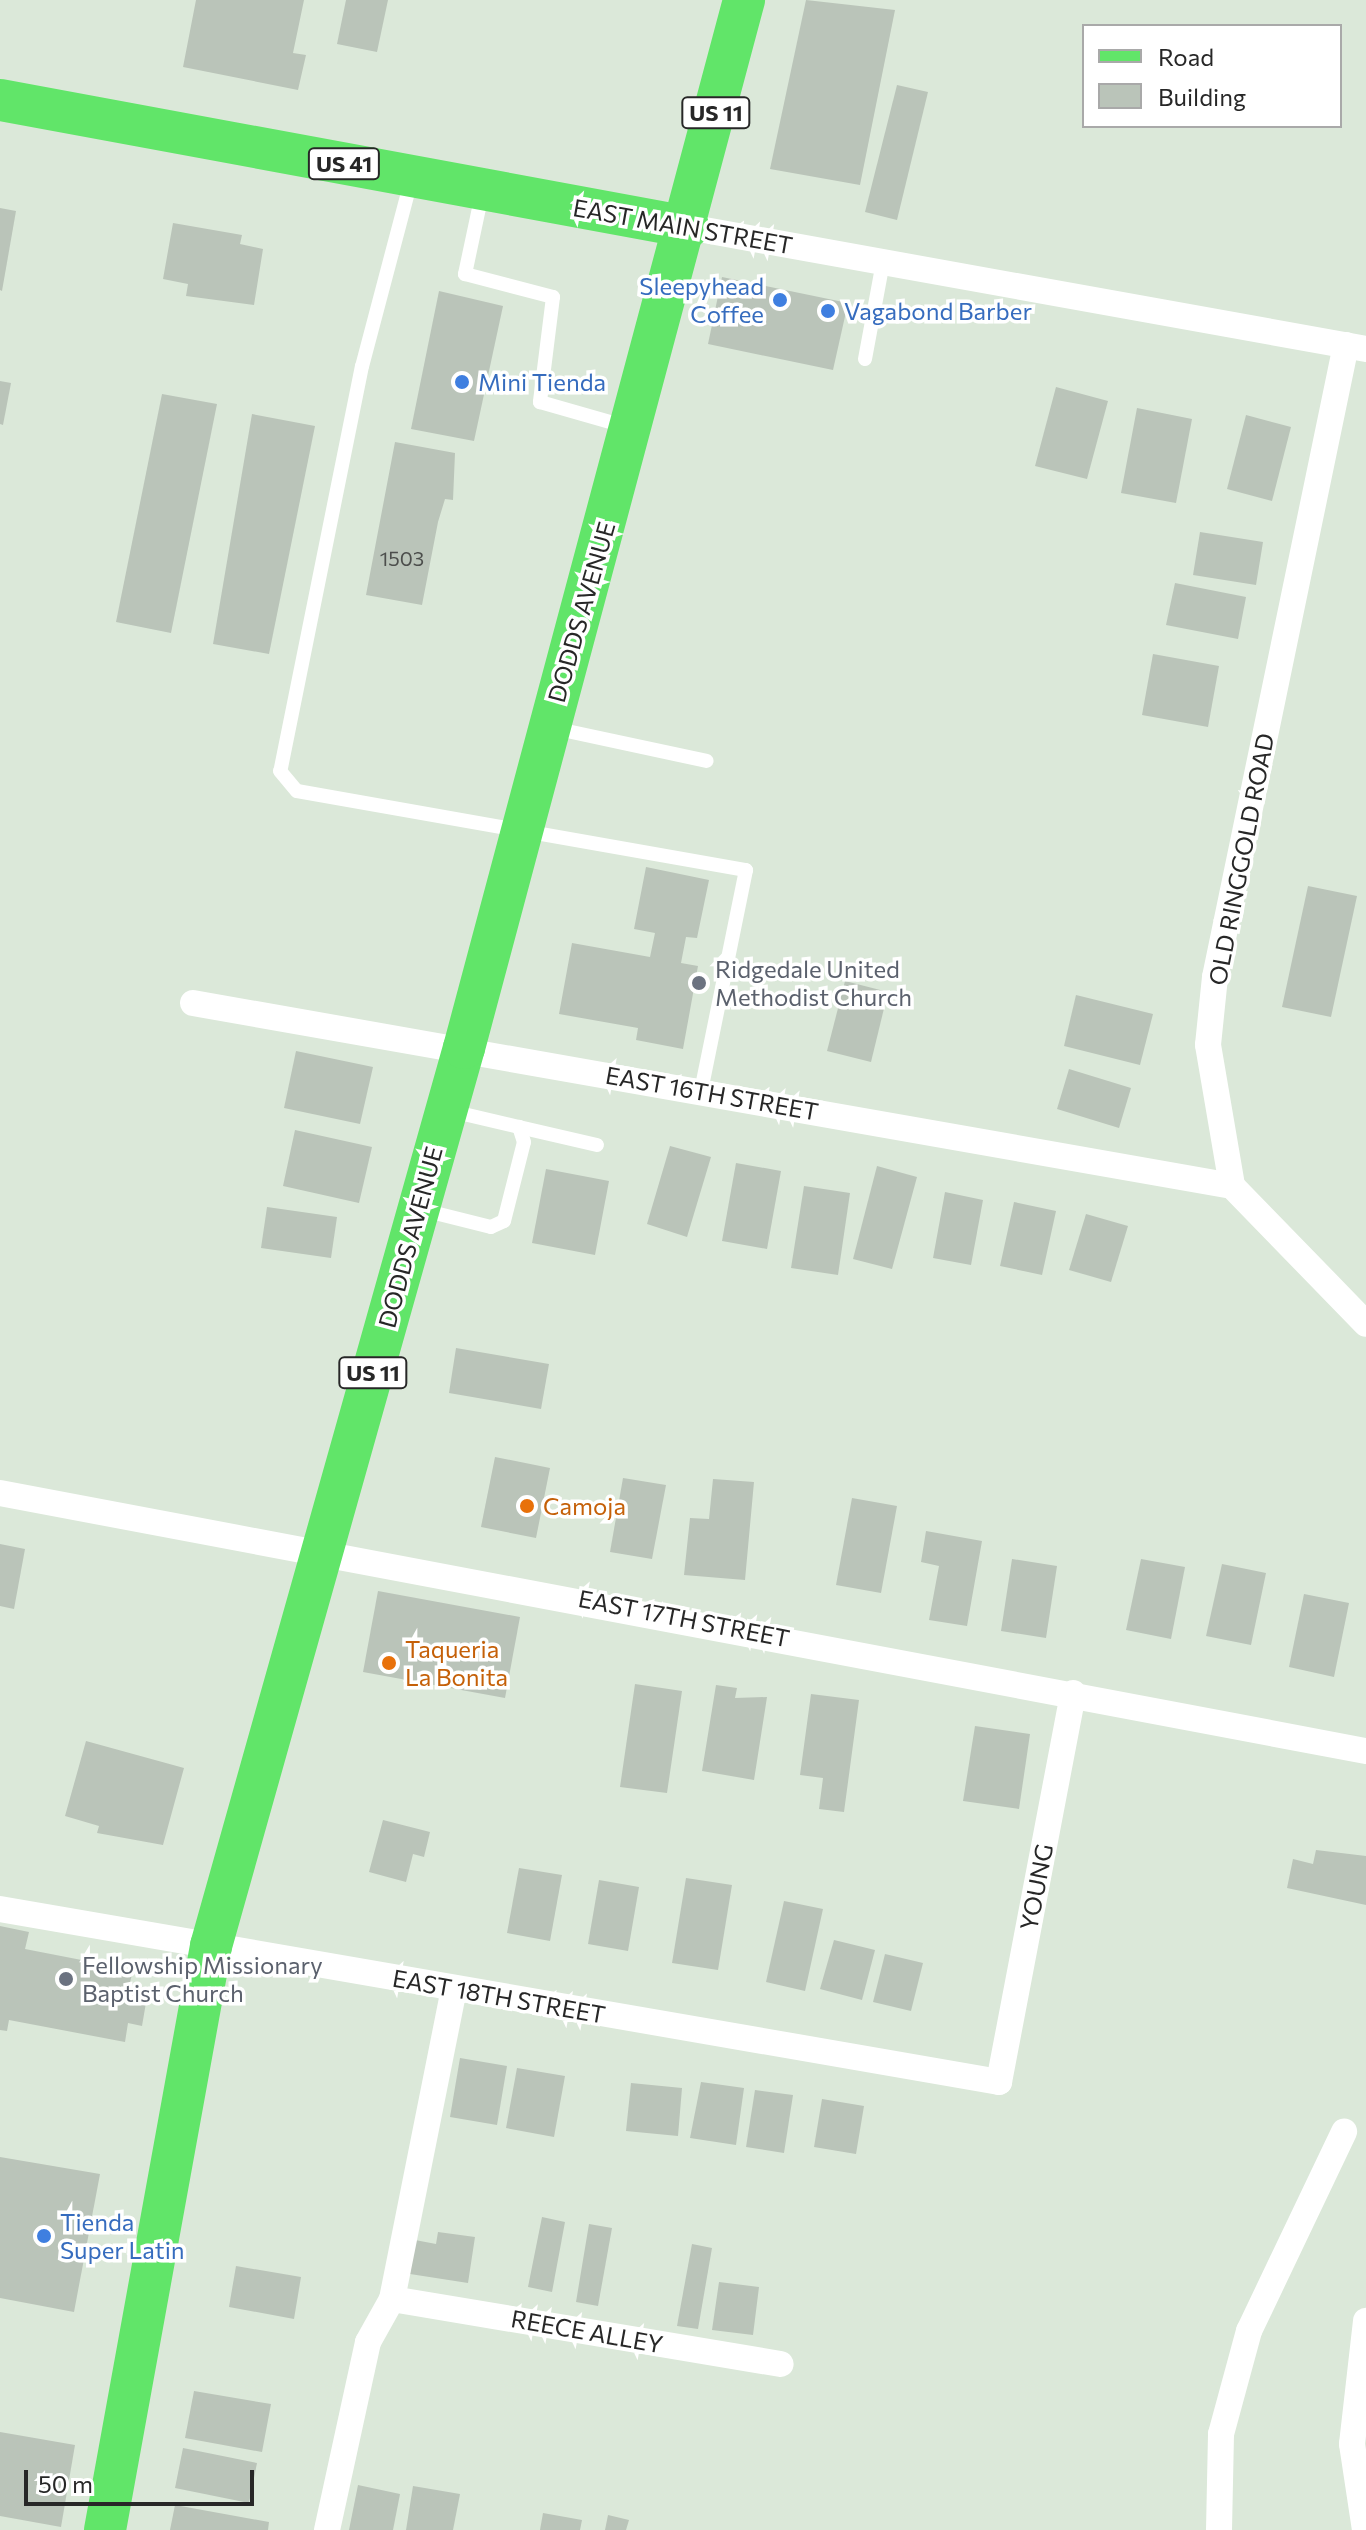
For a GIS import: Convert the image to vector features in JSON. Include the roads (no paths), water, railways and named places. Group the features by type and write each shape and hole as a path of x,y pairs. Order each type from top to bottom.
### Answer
{"main road":[{"name":"DODDS AVENUE","path":"105,2530 211,1946 464,1048 549,727 688,227 744,0"},
{"name":"EAST MAIN STREET","path":"0,100 688,227"}],"street":[{"name":"EAST MAIN STREET","path":"688,227 1356,347"},
{"name":"OLD RINGGOLD ROAD","path":"1232,1186 1208,1045 1215,977 1356,347"},
{"name":"EAST 16TH STREET","path":"193,1003 464,1048 1232,1186"},
{"path":"1232,1186 1366,1324"},
{"name":"EAST 17TH STREET","path":"0,1493 323,1549 1366,1751"},
{"name":"YOUNG","path":"999,2082 1073,1693"},
{"name":"EAST 18TH STREET","path":"0,1909 999,2082"},
{"path":"327,2530 368,2342 392,2299 454,1988"},
{"path":"1219,2530 1221,2434 1249,2331 1344,2132"},
{"name":"REECE ALLEY","path":"392,2299 781,2364"},
{"path":"1365,2530 1352,2444 1366,2321"}],"lane":[{"path":"412,177 362,366 280,771 297,791 523,828 746,870 701,1091"},
{"path":"483,189 465,274 553,297 540,402 632,428"},
{"path":"865,359 883,262"},
{"path":"549,727 707,761"},
{"path":"446,1109 597,1145"},
{"path":"419,1208 491,1227 504,1221 524,1142 519,1127"}],"place":[{"name":"Sleepyhead Coffee","path":"780,300"},
{"name":"Vagabond Barber","path":"828,311"},
{"name":"Mini Tienda","path":"462,382"},
{"name":"Ridgedale United Methodist Church","path":"699,983"},
{"name":"Camoja","path":"527,1506"},
{"name":"Taqueria La Bonita","path":"389,1663"},
{"name":"Fellowship Missionary Baptist Church","path":"66,1979"},
{"name":"Tienda Super Latin","path":"44,2236"}]}
